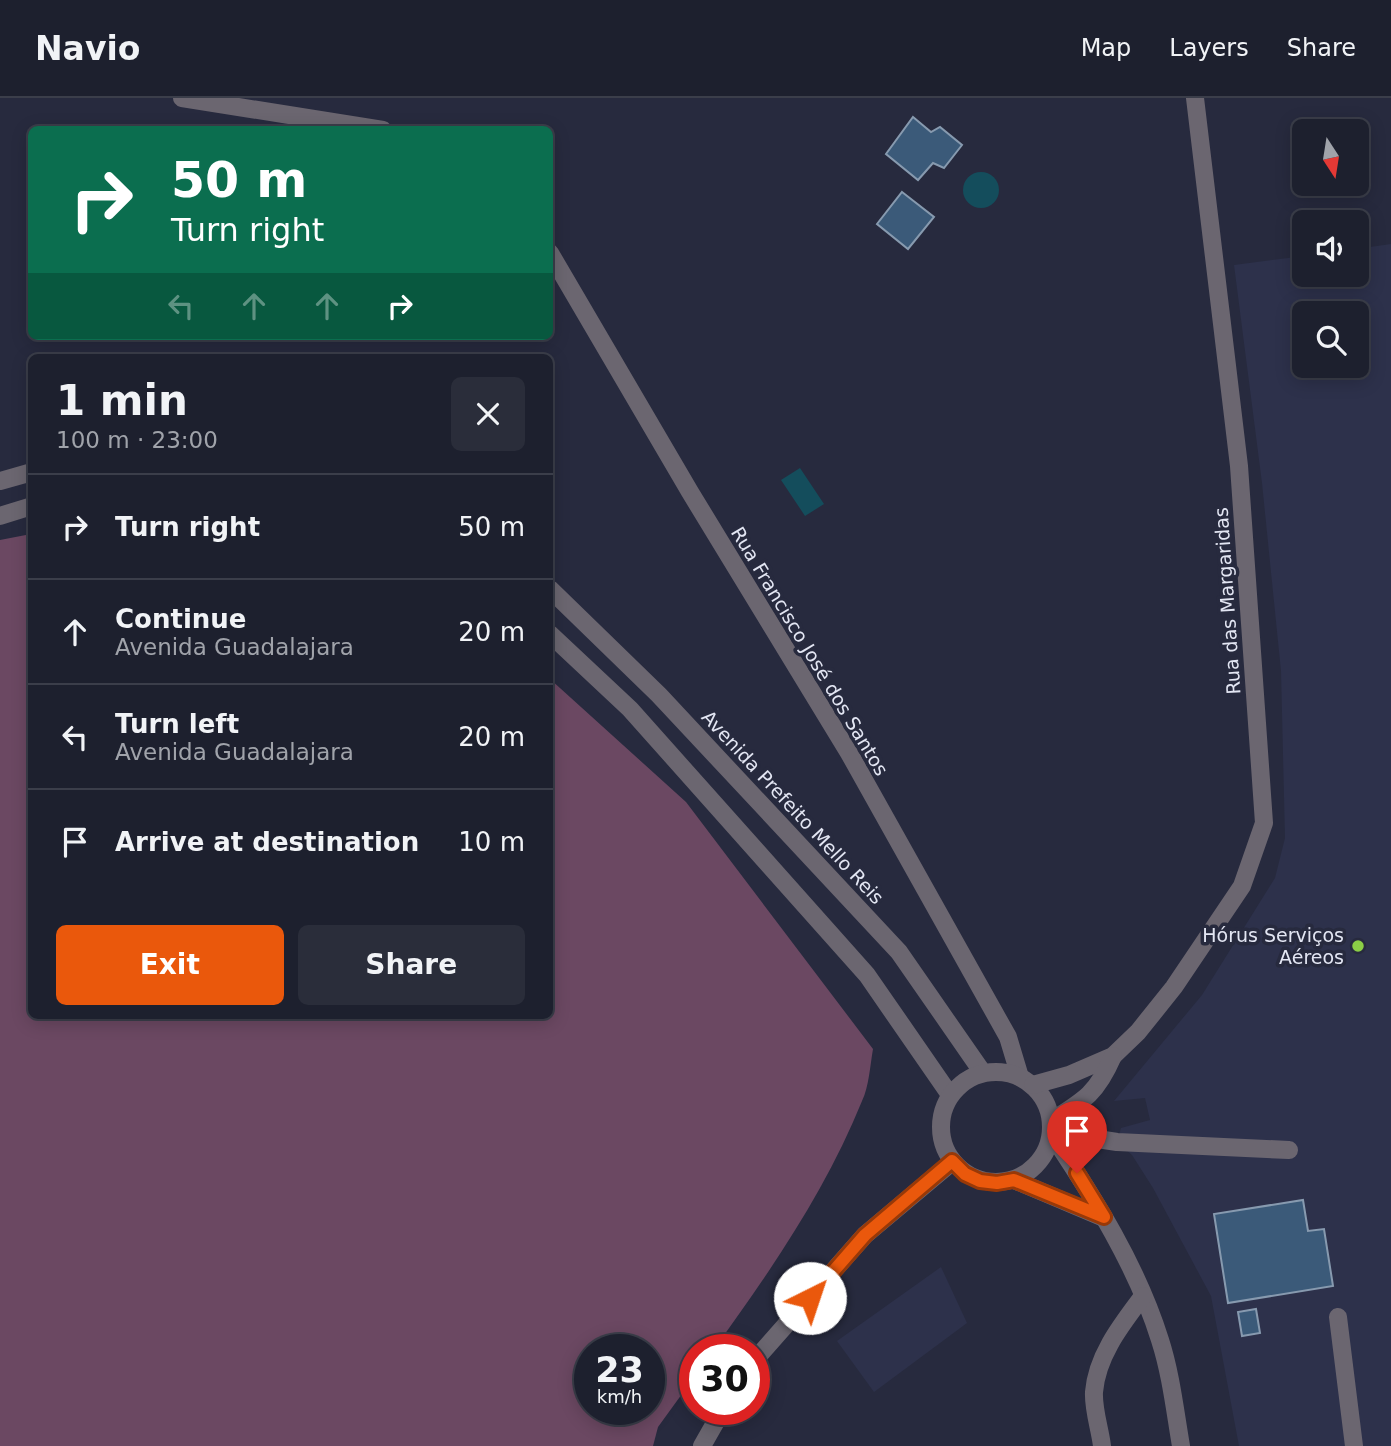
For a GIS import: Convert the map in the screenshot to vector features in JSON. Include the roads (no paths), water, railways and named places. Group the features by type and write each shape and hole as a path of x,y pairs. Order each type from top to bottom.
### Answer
{"street":[{"path":"182,98 358,126"},
{"name":"Rua das Margaridas","path":"1052,1129 1102,1081 1114,1056 1138,1032 1174,987 1242,886 1264,822 1239,466 1195,98"},
{"name":"Rua Francisco José dos Santos","path":"553,258 690,492 849,752 1008,1037 1026,1081"},
{"path":"0,481 28,473"},
{"path":"0,516 28,507"},
{"name":"Avenida Prefeito Mello Reis","path":"553,592 659,695 899,952 983,1073"},
{"path":"553,637 630,709 867,975 950,1095"},
{"name":"Rua das Margaridas","path":"1026,1081 1069,1075 1114,1056"},
{"path":"1052,1129 1045,1154 1032,1170 1014,1180 997,1183 980,1181 965,1174 952,1161 942,1140 941,1117 950,1095 965,1082 983,1073 1002,1072 1026,1081 1045,1101 1052,1129 1104,1217 1143,1296 1161,1340 1181,1446"},
{"path":"1052,1129 1117,1142 1289,1150"},
{"path":"770,1344 865,1235 952,1161"},
{"path":"1014,1180 1104,1217"},
{"path":"1102,1446 1094,1392 1111,1340 1143,1296"},
{"path":"1338,1317 1354,1446"},
{"path":"702,1446 714,1425"}],"place":[{"name":"Hórus Serviços Aéreos","path":"1358,946"}]}
